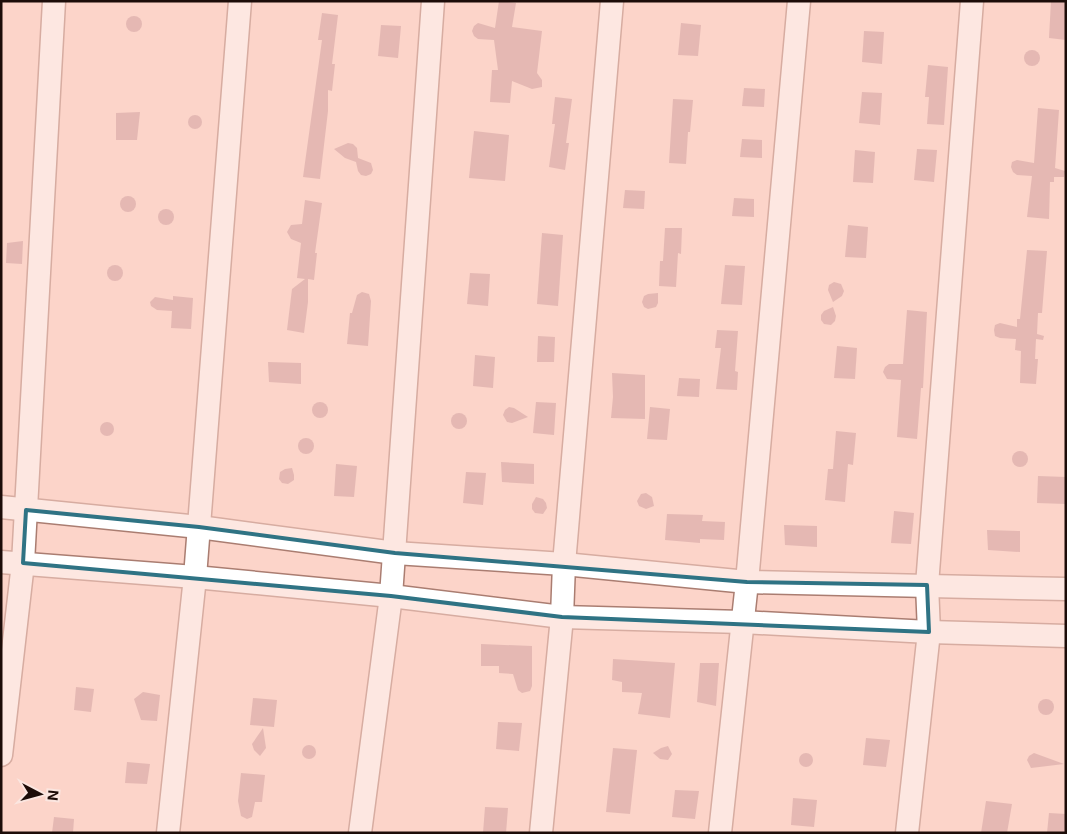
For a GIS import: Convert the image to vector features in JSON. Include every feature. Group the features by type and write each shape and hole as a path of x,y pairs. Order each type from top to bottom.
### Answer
{"street":[{"path":"1,755 12,562 26,510 54,1"},
{"path":"168,833 195,577 240,1"},
{"path":"360,833 392,596 433,1"},
{"path":"541,833 562,618 564,564 612,1"},
{"path":"720,833 747,582 799,1"},
{"path":"907,833 929,632 927,585 972,1"},
{"path":"1,507 199,527 394,553 564,564 747,582 1066,589"},
{"path":"12,562 392,596 562,618 742,622 929,632 1066,636"}],"highlighted area":[{"path":"26,510 199,527 395,553 747,582 927,585 929,632 562,617 391,596 23,563"}],"building":[{"path":"499,1 516,3 512,27 542,31 537,73 542,80 542,87 532,89 512,81 510,103 490,102 492,70 498,70 494,40 478,39 472,31 478,23 495,28"},
{"path":"1051,1 1066,1 1066,40 1049,38"},
{"path":"322,13 338,15 332,64 335,64 332,91 328,90 328,111 320,179 303,177 322,40 318,40"},
{"path":"134,16 140,18 142,24 140,30 134,32 128,30 126,24 128,18"},
{"path":"681,23 701,25 698,56 678,55"},
{"path":"381,25 401,26 398,58 378,56"},
{"path":"864,31 884,32 882,64 862,62"},
{"path":"1032,50 1038,52 1040,58 1038,64 1032,66 1026,64 1024,58 1026,52"},
{"path":"928,65 948,67 944,125 927,124 929,97 925,97"},
{"path":"744,88 765,89 764,107 742,106"},
{"path":"862,92 882,93 880,125 859,123"},
{"path":"555,97 572,99 566,143 569,143 565,170 549,167 555,124 552,124"},
{"path":"673,99 693,100 686,164 669,163"},
{"path":"1038,108 1059,110 1055,168 1065,171 1064,177 1054,177 1054,182 1050,182 1049,219 1027,217 1032,176 1017,175 1011,167 1012,162 1017,160 1034,163"},
{"path":"140,112 137,140 116,140 116,113"},
{"path":"192,115 198,115 202,122 198,129 192,129 188,125 188,119"},
{"path":"474,131 509,135 505,181 469,178"},
{"path":"742,139 762,140 762,158 740,157"},
{"path":"348,143 353,144 357,148 358,158 371,163 373,170 371,174 361,175 356,162 345,158 334,149"},
{"path":"917,149 937,150 934,182 914,180"},
{"path":"855,150 875,152 873,183 853,182"},
{"path":"625,190 645,191 644,209 623,208"},
{"path":"128,196 134,198 136,204 134,210 128,212 122,210 120,204 122,198"},
{"path":"734,198 754,199 754,217 732,216"},
{"path":"305,200 322,203 315,253 317,253 314,280 308,279 308,302 304,333 287,330 292,289 305,279 297,278 301,243 291,239 287,232 291,225 302,224"},
{"path":"166,209 172,211 174,217 172,223 166,225 160,223 158,217 160,211"},
{"path":"848,225 868,227 866,258 845,257"},
{"path":"665,228 682,228 681,254 678,253 676,287 659,286 660,261 663,261"},
{"path":"542,233 563,235 558,306 537,304"},
{"path":"23,241 22,264 6,263 7,243"},
{"path":"1027,250 1047,251 1042,313 1038,313 1037,334 1044,336 1043,340 1036,339 1035,359 1038,359 1036,384 1020,383 1021,351 1015,350 1016,339 995,336 994,330 995,325 1000,323 1017,327 1017,319 1020,319"},
{"path":"112,265 118,265 123,270 121,279 112,281 107,276 107,270"},
{"path":"725,265 745,266 742,305 721,304"},
{"path":"470,273 490,274 488,306 467,304"},
{"path":"834,282 841,284 844,291 842,296 833,302 828,290 829,285"},
{"path":"362,292 369,294 371,301 368,346 347,344 350,313 352,313 357,295"},
{"path":"658,293 656,307 648,309 644,307 642,302 644,296"},
{"path":"173,296 193,298 191,329 171,328 172,311 157,310 151,306 150,302 155,297 173,300"},
{"path":"833,307 836,316 835,321 831,325 824,324 821,320 821,315 824,311"},
{"path":"907,310 927,312 923,388 921,388 917,439 897,437 901,380 887,379 883,372 889,364 903,364"},
{"path":"717,330 738,331 735,371 738,372 737,390 716,389 721,348 715,348"},
{"path":"538,336 555,337 554,362 537,362"},
{"path":"837,346 857,348 855,379 834,378"},
{"path":"475,355 495,357 493,388 473,386"},
{"path":"268,362 301,363 301,384 269,382"},
{"path":"612,373 645,375 645,419 611,418 613,397"},
{"path":"679,378 700,379 699,397 677,396"},
{"path":"320,402 326,404 328,410 326,416 320,418 314,416 312,410 314,404"},
{"path":"536,402 556,403 554,435 533,433"},
{"path":"509,407 528,417 512,423 507,422 503,415"},
{"path":"650,407 670,409 667,440 647,439"},
{"path":"459,413 465,415 467,421 465,427 459,429 453,427 451,421 453,415"},
{"path":"104,422 110,422 114,429 110,436 104,436 100,432 100,426"},
{"path":"836,431 856,433 853,465 848,464 845,502 825,500 828,469 833,469"},
{"path":"306,438 312,440 314,446 312,452 306,454 300,452 298,446 300,440"},
{"path":"1020,451 1026,453 1028,459 1026,465 1020,467 1014,465 1012,459 1014,453"},
{"path":"501,462 534,464 534,484 502,482"},
{"path":"336,464 357,466 354,497 334,496"},
{"path":"292,468 294,480 288,484 282,483 279,479 280,472"},
{"path":"466,472 486,473 483,505 463,503"},
{"path":"1038,476 1066,477 1066,504 1037,503"},
{"path":"646,493 652,497 654,506 646,509 639,506 637,501 641,494"},
{"path":"536,497 543,499 546,503 547,508 543,514 535,513 532,509 532,504"},
{"path":"894,511 914,513 911,544 891,543"},
{"path":"667,514 703,515 702,521 725,522 724,540 700,539 700,543 665,540"},
{"path":"784,525 817,526 817,547 785,545"},
{"path":"987,530 1020,531 1020,552 988,550"},
{"path":"481,644 532,646 532,686 530,691 522,693 518,690 513,674 499,673 499,666 481,666"},
{"path":"613,659 675,663 670,718 638,714 642,693 622,692 622,682 612,680"},
{"path":"700,663 719,663 716,706 697,702"},
{"path":"76,687 94,689 91,712 74,710"},
{"path":"143,692 160,695 157,721 141,720 134,699"},
{"path":"253,698 277,700 274,727 250,725"},
{"path":"1046,699 1052,701 1054,707 1052,713 1046,715 1040,713 1038,707 1040,701"},
{"path":"498,722 522,723 519,751 496,749"},
{"path":"263,728 266,748 260,756 254,750 252,744"},
{"path":"866,738 890,740 886,767 863,765"},
{"path":"306,745 312,745 316,752 312,759 306,759 302,755 302,749"},
{"path":"668,746 672,754 668,760 660,759 653,753 661,748"},
{"path":"613,748 637,750 630,814 606,812"},
{"path":"803,753 809,753 813,760 809,767 803,767 799,763 799,757"},
{"path":"1034,753 1064,764 1031,768 1027,760"},
{"path":"127,762 150,764 147,784 125,783"},
{"path":"241,773 265,775 262,802 255,802 252,817 247,819 241,816 238,801"},
{"path":"675,790 699,791 695,819 672,817"},
{"path":"793,798 817,800 814,827 791,825"},
{"path":"986,801 1012,804 1007,833 981,833"},
{"path":"485,807 508,808 506,833 483,833"},
{"path":"1049,813 1066,814 1066,833 1047,833"},
{"path":"54,817 74,819 73,833 52,833"}]}
